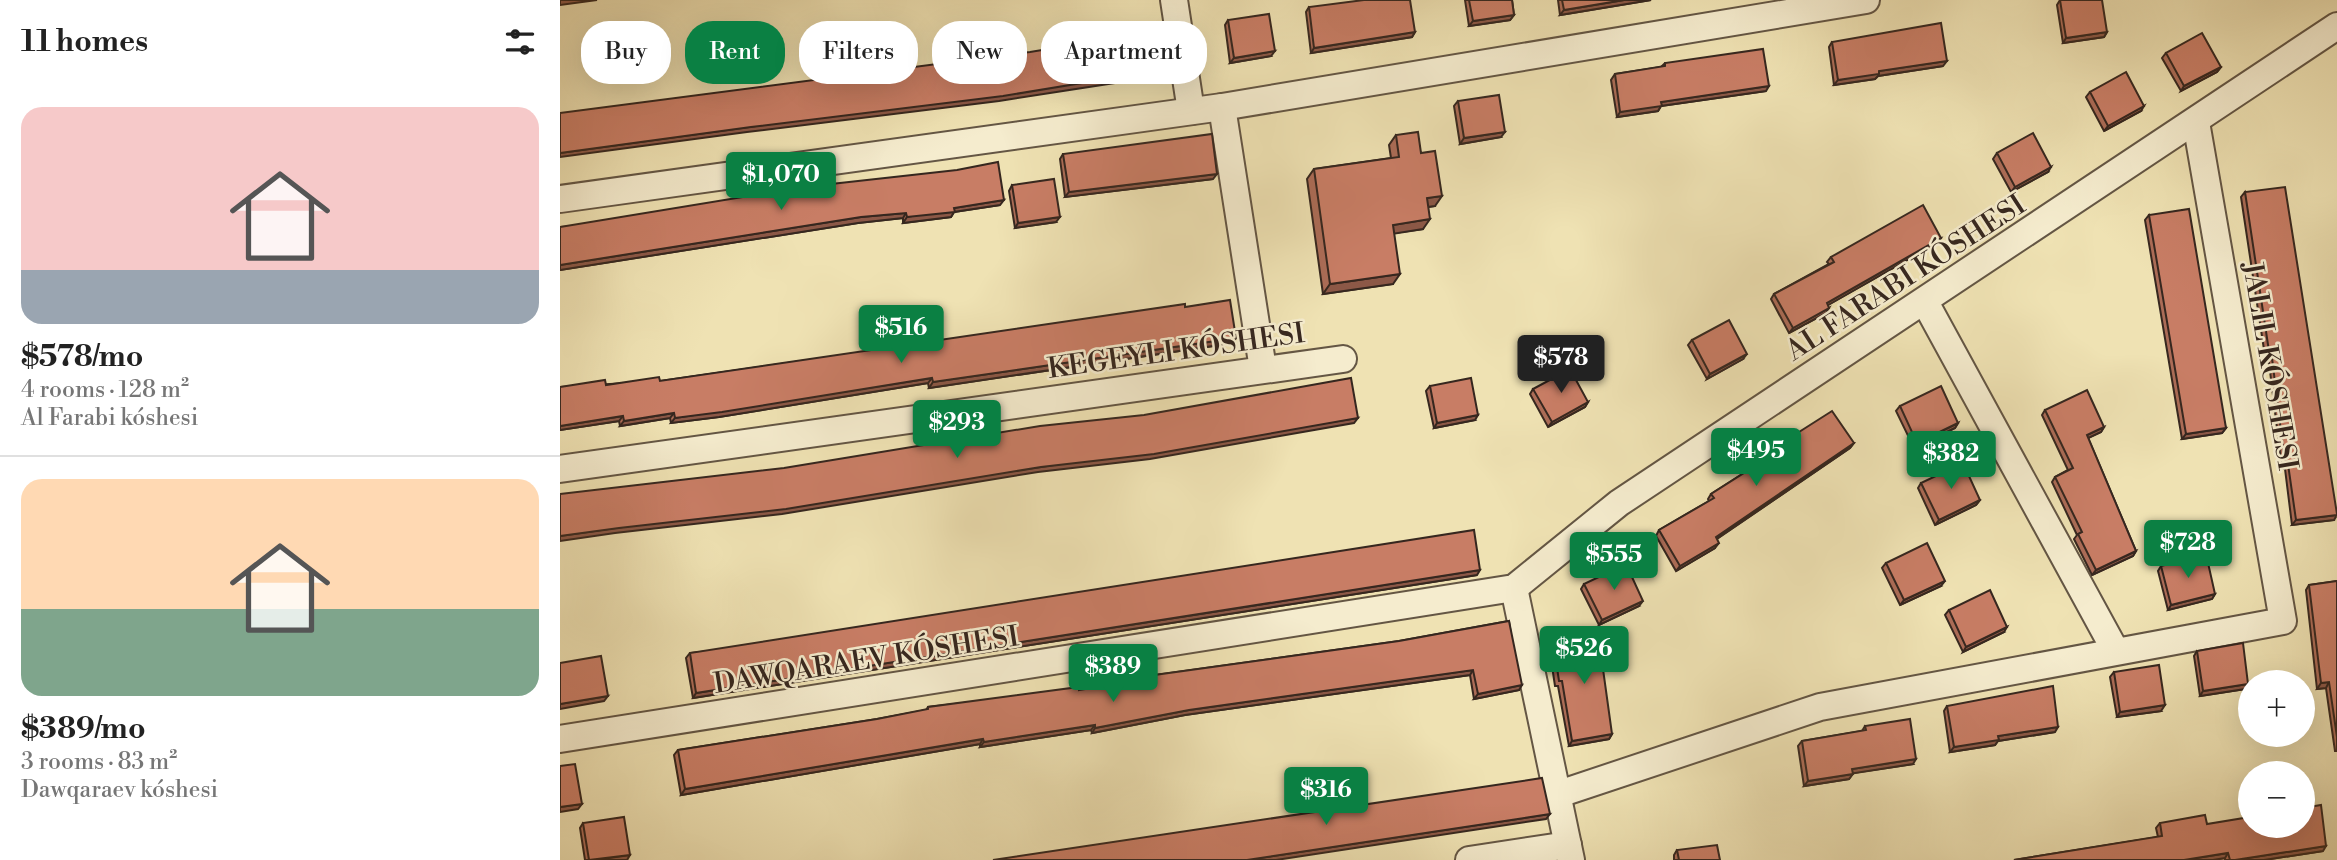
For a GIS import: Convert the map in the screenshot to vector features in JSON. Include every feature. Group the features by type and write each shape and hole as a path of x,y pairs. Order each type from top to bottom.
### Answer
{"street":[{"path":"1174,0 1191,111"},
{"path":"560,199 1222,107 1866,0"},
{"name":"AL FARABI KÓSHESI","path":"1514,588 1619,503 2337,26"},
{"path":"1222,107 1263,369"},
{"name":"JALIL KÓSHESI","path":"2115,650 2283,621 2196,122"},
{"path":"1559,794 1820,707 2115,650 1925,302"},
{"name":"KEGEYLI KÓSHESI","path":"560,469 1343,359"},
{"path":"1469,860 1570,853 1514,588"},
{"name":"DAWQARAEV KÓSHESI","path":"560,739 1514,588"}],"building":[{"path":"1364,0 1410,0 1415,32 1314,48 1309,7"},
{"path":"1469,0 1512,0 1514,15 1473,21"},
{"path":"1562,0 1624,0 1564,10"},
{"path":"2060,0 2102,0 2107,32 2066,38"},
{"path":"1269,14 1275,51 1234,58 1228,20"},
{"path":"1941,23 1947,61 1838,80 1832,42"},
{"path":"2202,33 2221,67 2184,86 2166,53"},
{"path":"1763,49 1769,86 1661,102 1662,106 1620,112 1615,74 1665,66 1665,63"},
{"path":"1041,50 1041,84 1076,84 1003,96 560,153 560,113 799,82 918,84 918,67 932,65 932,84 1027,84 1027,52"},
{"path":"2126,72 2144,106 2108,126 2090,92"},
{"path":"1499,95 1505,132 1464,138 1458,101"},
{"path":"1418,132 1421,153 1435,151 1442,196 1427,198 1430,219 1393,225 1400,274 1330,284 1314,169 1399,157 1396,135"},
{"path":"2033,133 2051,167 2015,187 1997,153"},
{"path":"1212,134 1217,174 1069,192 1063,154"},
{"path":"998,162 1004,200 954,208 955,212 907,217 906,213 861,217 560,265 560,227 804,187 957,170"},
{"path":"1054,179 1060,217 1018,223 1012,185"},
{"path":"2285,187 2337,514 2296,520 2288,464 2285,464 2272,358 2245,192"},
{"path":"1923,205 1941,238 1827,303 1829,308 1793,328 1774,294 1834,262 1831,257"},
{"path":"2189,209 2226,428 2186,434 2149,215"},
{"path":"1230,300 1236,338 933,382 932,378 722,412 675,418 674,413 624,421 623,416 560,426 560,387 605,380 606,385 659,377 660,381 1185,304 1185,307"},
{"path":"1729,320 1747,354 1710,374 1692,340"},
{"path":"1570,369 1588,402 1552,422 1533,389"},
{"path":"1351,378 1358,418 1154,454 1041,467 786,509 560,536 560,494 784,468 1040,426 1144,415"},
{"path":"1471,378 1478,415 1437,423 1430,386"},
{"path":"1941,386 1958,423 1917,443 1900,406"},
{"path":"2087,390 2104,427 2087,435 2136,551 2096,570 2078,534 2082,532 2055,477 2073,468 2045,410"},
{"path":"1832,411 1854,443 1716,537 1719,543 1680,566 1659,530 1714,498 1711,494 1780,450 1777,446"},
{"path":"1963,463 1980,500 1939,520 1921,483"},
{"path":"1474,530 1480,570 696,693 690,653"},
{"path":"1927,543 1945,581 1904,600 1886,563"},
{"path":"2206,554 2215,594 2171,605 2161,566"},
{"path":"1626,564 1643,601 1602,620 1584,584"},
{"path":"2337,581 2337,737 2329,682 2321,683 2309,585"},
{"path":"1990,590 2007,627 1966,647 1949,610"},
{"path":"1509,621 1522,685 1478,694 1473,670 1189,710 1095,728 1095,725 984,742 983,739 685,789 678,750 877,719 928,707 1079,687 1079,690 1140,680 1140,677 1399,641"},
{"path":"1598,633 1612,734 1572,741 1553,641"},
{"path":"2243,643 2246,670 2238,670 2238,686 2203,691 2197,651"},
{"path":"601,656 608,696 560,704 560,663"},
{"path":"2159,665 2165,705 2120,712 2114,672"},
{"path":"2053,686 2058,727 1998,736 1999,740 1954,747 1947,706"},
{"path":"1910,719 1916,759 1852,769 1853,774 1808,781 1802,741 1866,730 1865,726"},
{"path":"575,764 582,804 560,807 560,766"},
{"path":"1542,778 1550,814 1247,860 993,860"},
{"path":"2321,805 2326,846 2235,860 2230,860 2228,853 2184,860 2014,860 2162,836 2160,823 2205,815 2207,824 2238,819 2238,838 2315,838 2315,806"},
{"path":"624,817 630,855 589,860 583,823"},
{"path":"1717,845 1720,860 1679,860 1677,850"}]}
